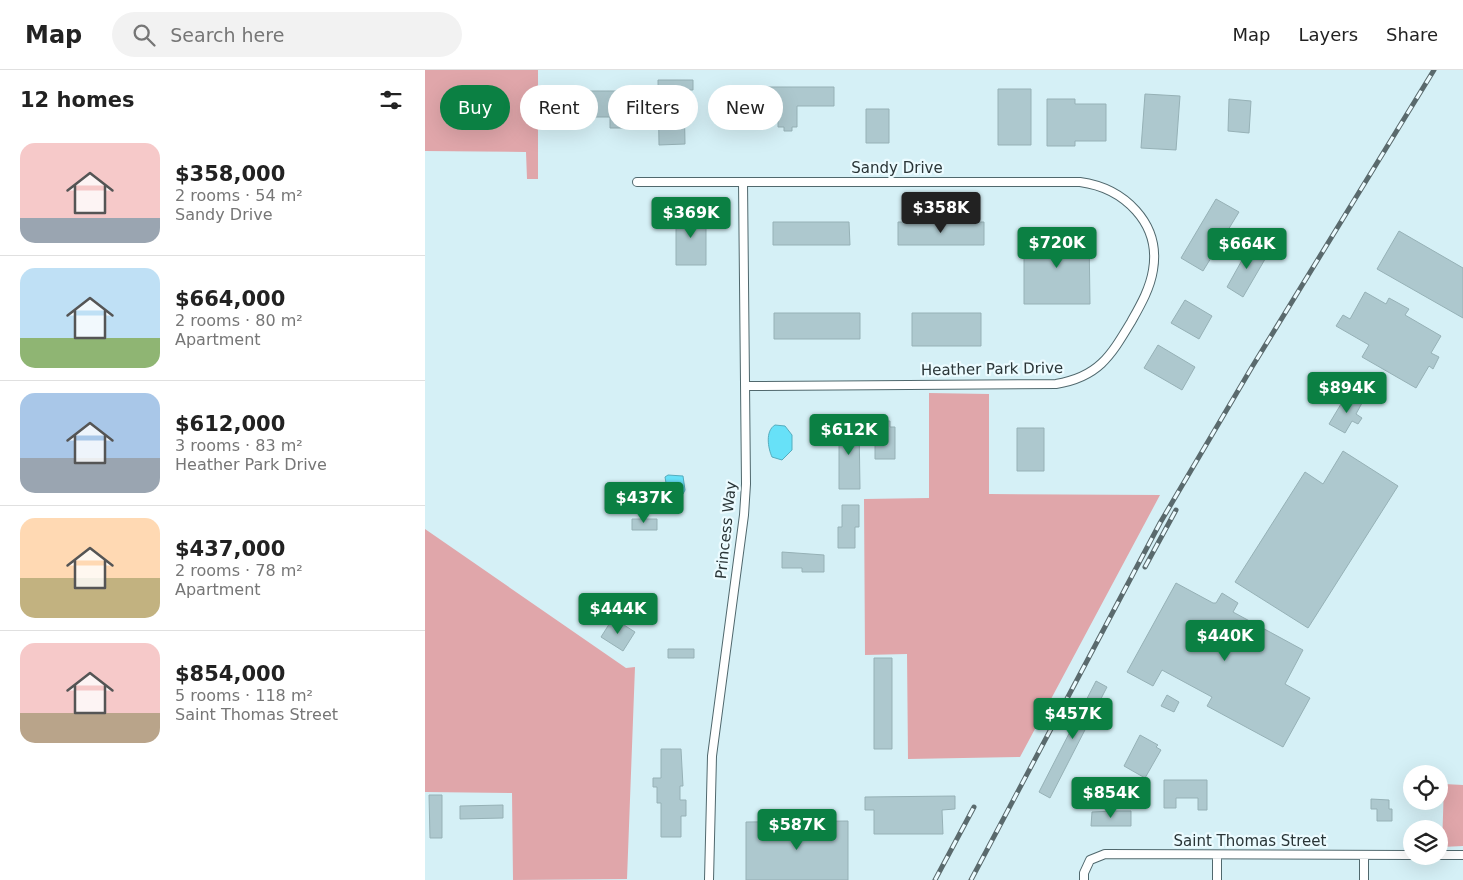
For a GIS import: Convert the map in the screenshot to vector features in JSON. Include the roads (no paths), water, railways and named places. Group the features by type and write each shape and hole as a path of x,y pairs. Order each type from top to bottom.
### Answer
{"street":[{"name":"Sandy Drive","path":"637,182 1080,182 1094,184 1113,191 1147,217"},
{"name":"Princess Way","path":"709,880 711,756 744,515 746,386 743,182"},
{"name":"Heather Park Drive","path":"746,386 1056,384 1083,377 1102,364 1113,352 1149,287 1153,270 1153,246 1147,217"},
{"name":"Saint Thomas Street","path":"1084,880 1084,873 1090,860 1105,854 1403,855"},
{"path":"1448,855 1463,854"},
{"path":"1217,855 1217,880"},
{"path":"1364,855 1364,880"}],"water":[{"path":"775,425 785,426 792,435 792,450 782,460 772,457 769,449 770,431"},
{"path":"668,475 683,476 685,490 683,494 677,494 675,484 666,483 665,477"}],"railway":[{"path":"971,880 1160,523 1252,367 1434,70"},
{"path":"1145,567 1176,510"},
{"path":"935,880 974,807"}]}
